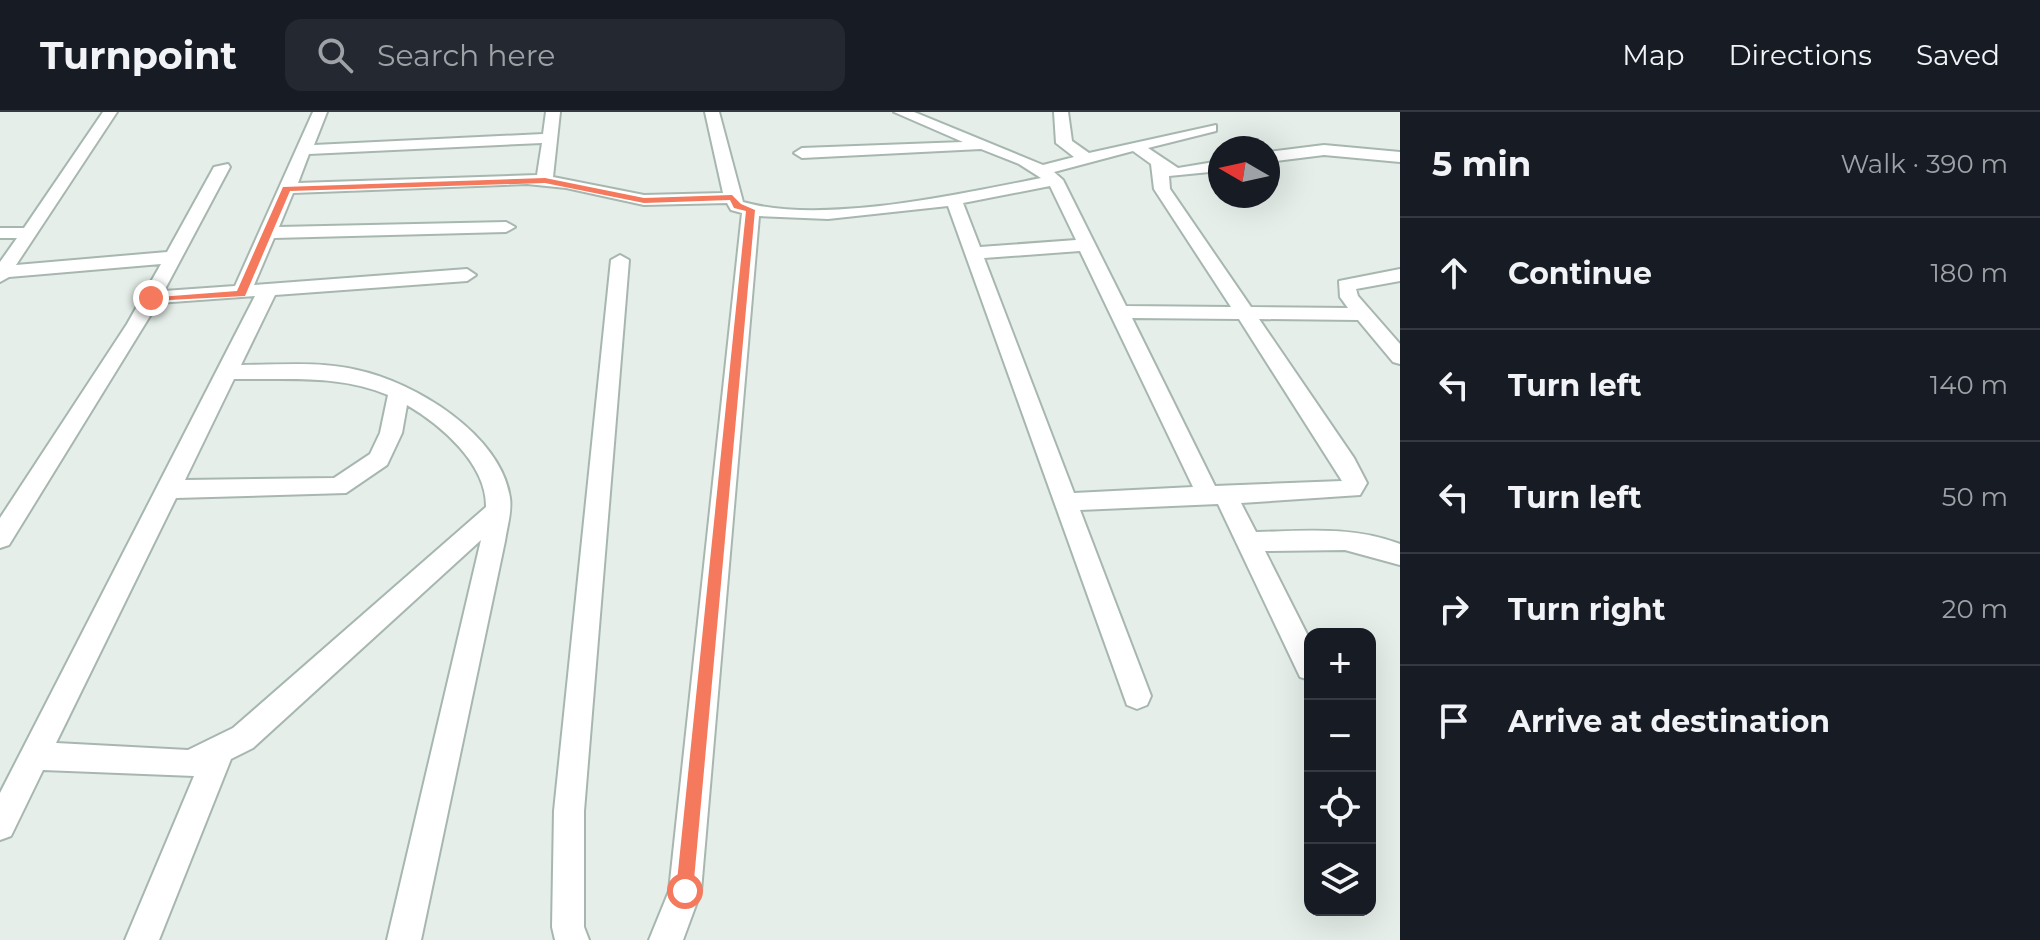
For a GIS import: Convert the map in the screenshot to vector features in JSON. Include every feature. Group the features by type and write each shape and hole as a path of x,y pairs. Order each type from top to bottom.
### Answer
{"street":[{"path":"241,294 320,112"},
{"path":"545,180 553,112"},
{"path":"666,940 685,891 742,204 712,112"},
{"path":"901,112 1049,175 1216,495 1248,542 1304,656"},
{"path":"1061,112 1064,143 1086,158"},
{"path":"2,274 113,113"},
{"path":"286,188 545,180 644,200 742,204 851,215 954,200 1049,175 1086,158 1211,128"},
{"path":"304,150 550,138"},
{"path":"802,153 985,146"},
{"path":"1135,146 1175,173 1208,168"},
{"path":"1280,156 1324,150 1400,157"},
{"path":"1066,502 1352,489 1355,483 1346,464 1162,189 1159,164"},
{"path":"0,538 151,298 222,167"},
{"path":"954,200 1137,696"},
{"path":"266,233 506,227"},
{"path":"0,233 31,233"},
{"path":"974,253 1087,245"},
{"path":"2,274 173,257"},
{"path":"572,940 568,927 569,811 620,260"},
{"path":"151,298 241,294 467,275"},
{"path":"1400,275 1346,285 1349,297 1400,357"},
{"path":"0,825 267,292"},
{"path":"1119,312 1364,314"},
{"path":"226,372 338,374 359,377 399,392 458,433 480,461 498,494 493,541 404,940"},
{"path":"168,489 338,487 379,459 391,433 399,392"},
{"path":"34,756 190,764 243,738 496,512"},
{"path":"1248,542 1360,542 1383,546 1400,555"},
{"path":"142,940 220,750"}],"route":[{"path":"151,298 241,294 286,188 527,179 566,183 644,200 732,198 737,206 751,210 685,891"}]}
